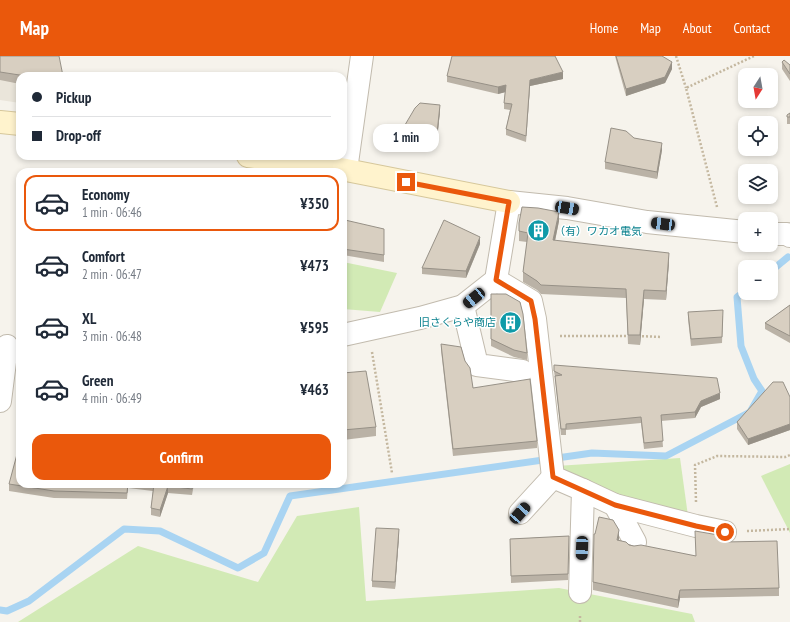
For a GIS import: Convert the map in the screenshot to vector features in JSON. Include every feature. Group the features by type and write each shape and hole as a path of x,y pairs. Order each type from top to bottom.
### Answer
{"street":[{"path":"346,168 362,56"},
{"path":"0,122 16,124"},
{"path":"276,160 332,168"},
{"path":"347,170 509,202 567,208 647,222 738,231"},
{"path":"347,334 420,318 463,306 496,280 509,202"},
{"path":"496,280 531,301 535,319 553,477 520,513"},
{"path":"463,306 477,365 522,371"},
{"path":"0,401 9,347"},
{"path":"553,477 615,505 725,532"},
{"path":"580,592 583,490"},
{"path":"615,505 635,542"}],"path":[{"path":"676,56 686,88 717,207 718,230"},
{"path":"686,88 754,56"},
{"path":"369,330 392,473"},
{"path":"537,336 662,337"},
{"path":"696,526 695,465 717,456 790,455"},
{"path":"725,532 790,529"}],"shaded area":[{"path":"0,56 16,72 16,102 0,100"}],"green space":[{"path":"347,263 397,273 380,312 347,309"},
{"path":"680,458 688,516 557,475 556,466"},
{"path":"790,464 790,533 761,476"},
{"path":"359,507 366,601 559,588 692,614 695,622 18,622 138,546 258,582 297,516"}],"building":[{"path":"0,56 59,56 62,72 16,72 16,74 0,72"},
{"path":"452,56 555,56 563,72 530,80 526,136 506,129 512,104 504,103 506,85 498,87 447,76"},
{"path":"616,56 662,56 672,62 665,77 626,89"},
{"path":"784,60 790,65 790,74 782,62"},
{"path":"420,103 440,105 437,133 402,130 415,108"},
{"path":"611,128 626,131 634,138 662,143 657,172 605,162"},
{"path":"522,207 559,212 553,240 669,253 666,291 644,290 640,335 628,335 626,289 541,285 523,272 528,233 519,231"},
{"path":"347,220 384,229 384,255 347,250"},
{"path":"444,220 480,237 466,271 422,268"},
{"name":"旧さくらや商店","path":"491,294 506,294 520,302 523,314 527,353 514,350 491,339"},
{"path":"790,305 790,336 765,323"},
{"path":"723,310 722,337 691,339 688,312"},
{"path":"441,344 461,347 465,361 470,368 473,388 530,379 537,441 453,449"},
{"path":"554,365 717,378 720,393 701,401 695,412 661,415 663,441 644,443 641,417 566,424 566,429 561,429 555,376 562,375 554,371"},
{"path":"366,371 376,427 347,430 347,373"},
{"path":"773,382 783,382 790,397 790,424 748,439 737,422"},
{"path":"16,458 16,485 9,484"},
{"path":"35,488 128,488 127,493 54,491"},
{"path":"154,488 167,488 160,510 151,508"},
{"path":"599,517 613,520 619,530 617,540 626,542 629,545 641,545 696,556 695,531 724,536 724,542 777,541 779,588 680,590 678,600 593,582 594,534"},
{"path":"376,528 399,529 395,582 372,581"},
{"path":"569,536 568,574 511,576 510,539"}],"waterway":[{"path":"778,265 788,257"},
{"path":"347,488 592,453 666,456 750,412 762,391 754,379 741,346 738,296"},
{"path":"0,610 7,611 29,601 124,529 160,531 238,568 264,553 290,496 346,488"}],"place":[{"name":"（有）ワカオ電気","path":"538,231"},
{"name":"旧さくらや商店","path":"511,322"}],"route":[{"path":"406,182 509,202 496,280 531,301 535,319 553,477 615,505 725,532"}]}
